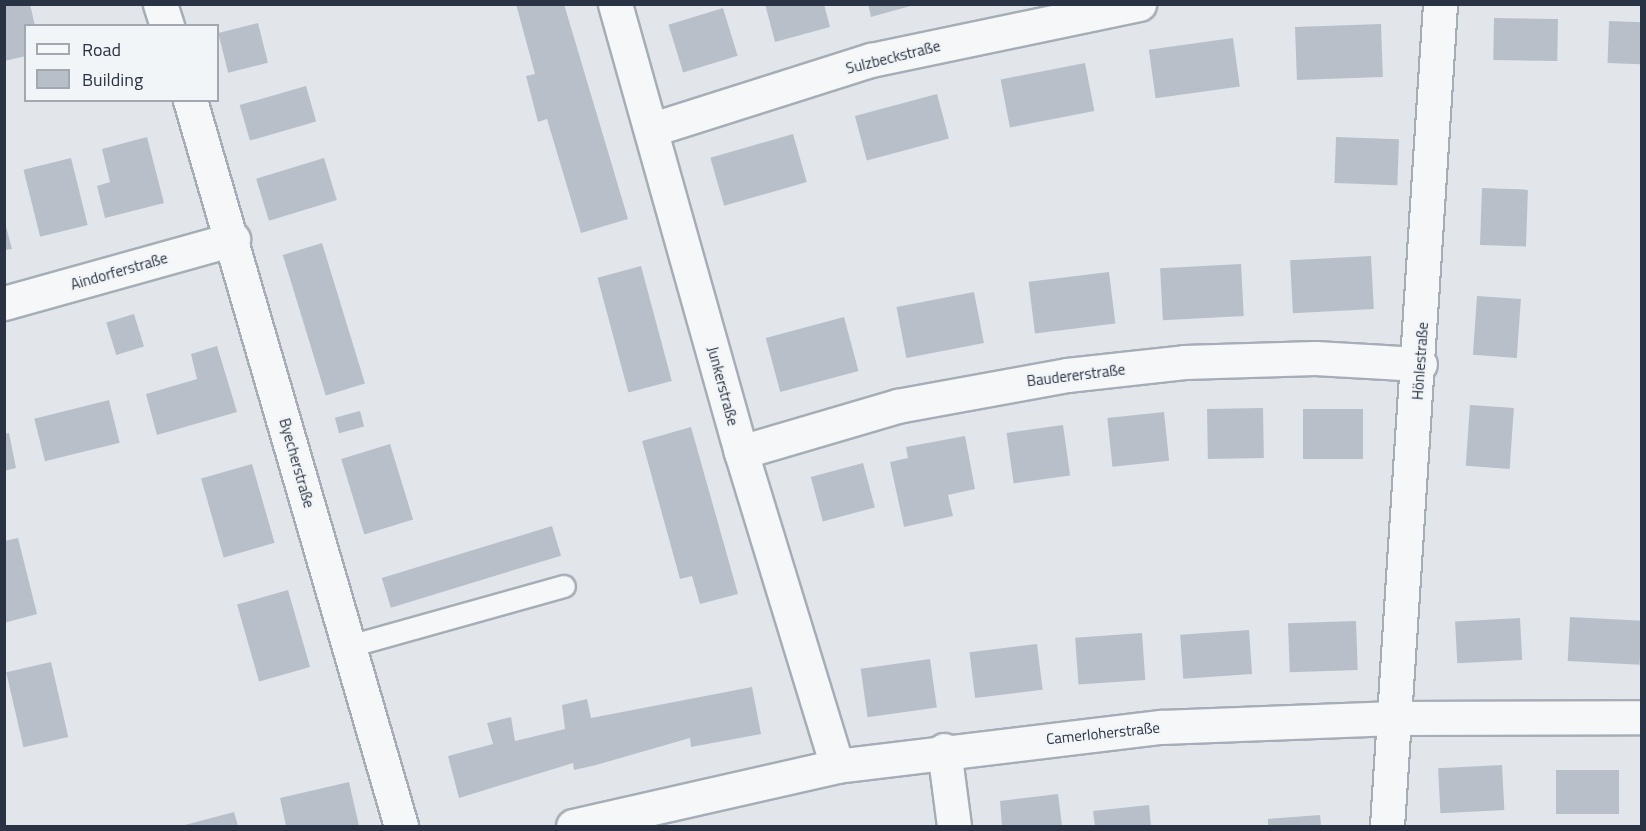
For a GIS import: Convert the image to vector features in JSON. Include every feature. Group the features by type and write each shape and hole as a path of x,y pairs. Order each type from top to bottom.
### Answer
{"street":[{"path":"160,4 166,24"},
{"name":"Junkerstraße","path":"615,4 653,129 741,452 837,766"},
{"name":"Sulzbeckstraße","path":"653,129 871,60 1139,4"},
{"name":"Hönlestraße","path":"1387,826 1420,364 1440,4"},
{"name":"Byecherstraße","path":"191,102 233,239 401,826"},
{"name":"Aindorferstraße","path":"4,303 233,239"},
{"name":"Baudererstraße","path":"741,452 897,406 1067,375 1196,361 1315,358 1420,364"},
{"name":"Camerloherstraße","path":"573,826 837,766 944,750 1161,727 1395,718 1641,717"},
{"path":"944,750 954,826"}],"lane":[{"path":"349,646 564,586"}],"building":[{"path":"4,4 30,4 35,24 24,24 24,56 4,61"},
{"path":"516,4 564,4 628,219 581,233 547,119 538,122 526,76 535,74"},
{"path":"765,4 824,4 830,27 775,42"},
{"path":"868,4 914,4 914,5 871,17"},
{"path":"723,8 738,56 683,72 668,25"},
{"path":"1494,18 1558,19 1557,61 1493,60"},
{"path":"1609,21 1642,22 1641,64 1608,63"},
{"path":"258,23 268,63 228,73 219,33"},
{"path":"1381,24 1383,77 1297,80 1295,27"},
{"path":"1233,38 1240,87 1156,98 1149,50"},
{"path":"1085,63 1094,111 1010,128 1001,79"},
{"path":"306,86 316,122 250,141 240,105"},
{"path":"937,94 949,138 867,160 855,116"},
{"path":"793,134 807,182 724,206 710,158"},
{"path":"147,137 164,203 105,218 97,186 110,182 102,149"},
{"path":"1336,137 1399,139 1397,185 1334,183"},
{"path":"71,158 88,225 40,237 23,170"},
{"path":"324,158 337,200 269,221 256,179"},
{"path":"1482,188 1528,190 1526,247 1480,245"},
{"path":"4,219 12,249 4,250"},
{"path":"322,243 365,384 326,396 283,255"},
{"path":"1371,256 1374,309 1293,313 1290,260"},
{"path":"1241,264 1244,316 1163,320 1160,268"},
{"path":"641,266 672,381 628,393 598,278"},
{"path":"1109,272 1115,324 1035,333 1029,282"},
{"path":"974,292 984,343 906,358 896,307"},
{"path":"1477,296 1521,299 1517,358 1473,355"},
{"path":"134,314 144,347 116,355 106,322"},
{"path":"844,317 858,371 780,392 766,338"},
{"path":"217,346 237,412 157,435 146,394 197,379 191,354"},
{"path":"109,400 120,443 45,461 34,419"},
{"path":"1470,405 1514,408 1510,469 1466,466"},
{"path":"1263,408 1264,458 1208,459 1207,409"},
{"path":"1303,409 1363,409 1363,459 1303,459"},
{"path":"360,411 364,426 339,433 335,418"},
{"path":"1164,412 1169,461 1112,467 1107,418"},
{"path":"1063,425 1070,476 1014,483 1007,433"},
{"path":"691,427 738,594 700,604 692,576 680,579 642,441"},
{"path":"9,433 16,468 4,471 4,434"},
{"path":"965,436 975,489 948,495 953,516 904,527 890,462 908,458 906,447"},
{"path":"390,444 413,520 364,534 341,459"},
{"path":"863,463 875,507 823,521 811,477"},
{"path":"252,464 275,543 224,557 201,479"},
{"path":"552,526 561,556 391,608 382,578"},
{"path":"18,538 37,614 4,623 4,541"},
{"path":"288,590 310,667 259,682 237,605"},
{"path":"1570,617 1642,621 1640,665 1568,661"},
{"path":"1520,618 1522,660 1457,663 1455,621"},
{"path":"1356,621 1358,670 1290,672 1288,623"},
{"path":"1249,630 1252,674 1183,679 1180,635"},
{"path":"1142,633 1145,680 1078,685 1075,638"},
{"path":"1037,644 1043,690 975,698 970,652"},
{"path":"930,659 937,708 868,717 861,669"},
{"path":"51,662 68,737 24,747 6,672"},
{"path":"752,687 761,734 691,747 690,738 574,770 573,763 459,798 448,756 493,744 487,723 511,717 515,741 565,729 562,705 587,699 591,718"},
{"path":"1502,765 1504,810 1440,813 1438,768"},
{"path":"1556,770 1619,770 1619,814 1556,814"},
{"path":"349,782 359,826 286,826 280,798"},
{"path":"1058,794 1062,826 1002,826 1000,801"},
{"path":"1149,805 1151,826 1095,826 1093,811"},
{"path":"234,812 238,826 181,826"},
{"path":"1320,815 1321,826 1268,826 1268,819"}]}
